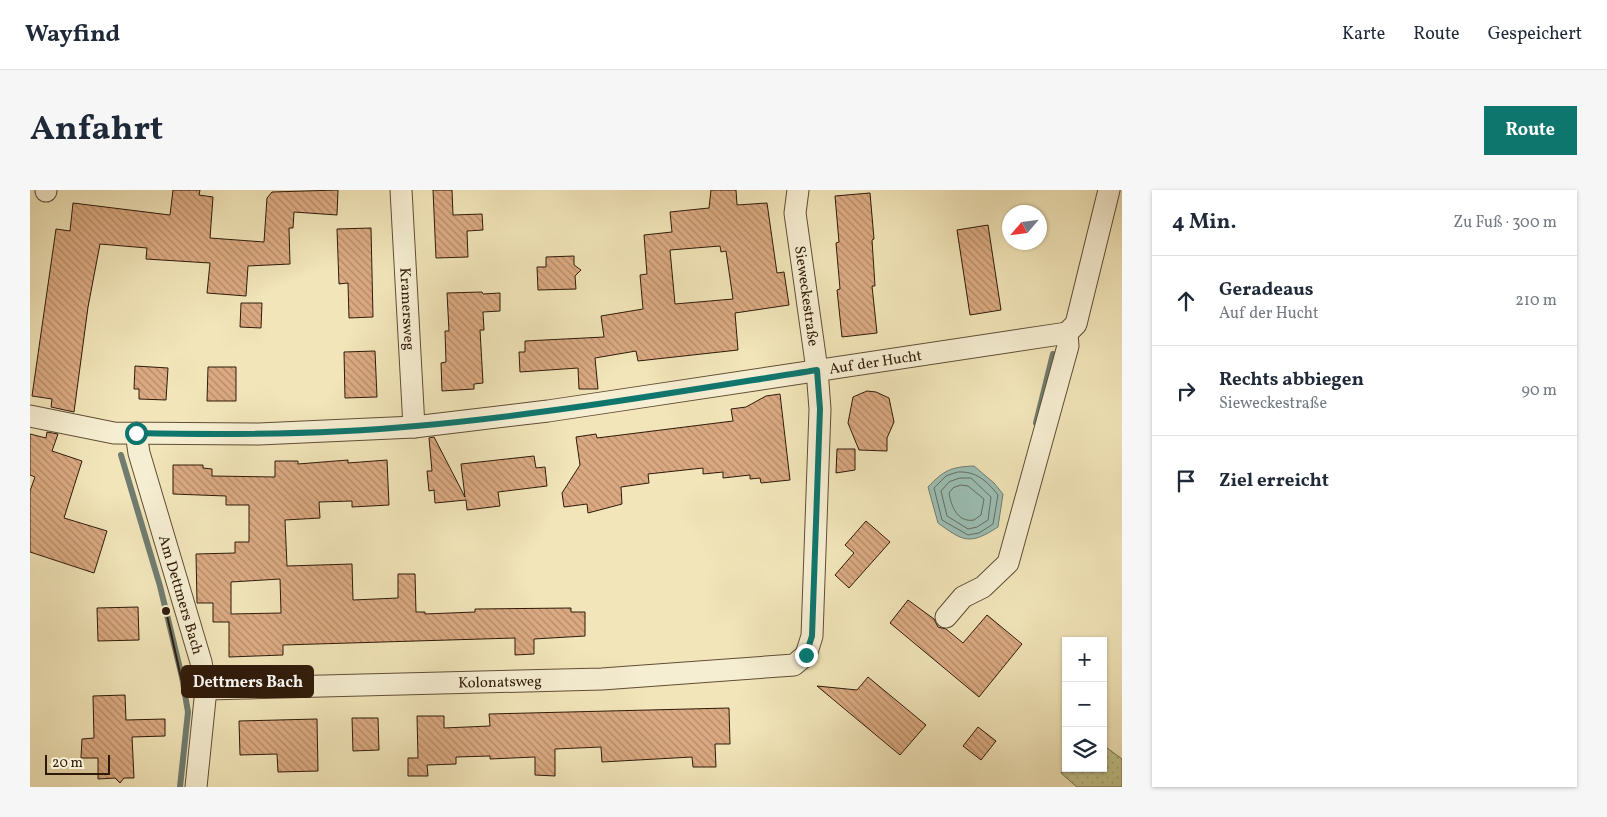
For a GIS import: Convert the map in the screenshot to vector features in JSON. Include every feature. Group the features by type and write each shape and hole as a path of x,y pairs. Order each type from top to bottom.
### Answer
{"street":[{"name":"Kramersweg","path":"401,190 414,426"},
{"name":"Sieweckestraße","path":"794,665 806,655 812,636 820,409 817,370 796,213 798,190"},
{"path":"946,617 963,597 983,587 1008,563 1068,346 1067,333 1076,324 1108,190"},
{"name":"Auf der Hucht","path":"30,416 114,433 259,434 414,426 548,412 1067,333"},
{"name":"Am Dettmers Bach","path":"136,433 139,453 201,662 206,689 196,787"},
{"name":"Kolonatsweg","path":"206,689 602,679 794,665"}],"green space":[{"path":"1107,748 1122,759 1122,787 1077,787 1061,773 1107,772"}],"water":[{"path":"974,466 994,483 1003,494 998,527 980,537 967,539 954,534 938,523 928,487 948,470"}],"building":[{"path":"173,190 200,190 199,195 213,197 210,238 264,242 267,198 272,192 338,190 337,215 294,212 293,228 289,228 290,264 248,266 246,296 207,293 210,263 146,259 147,248 100,244 88,307 74,412 51,407 52,399 32,396 56,229 70,231 73,203 170,215"},
{"path":"433,190 452,190 453,215 482,214 483,230 467,231 468,257 436,258"},
{"path":"711,190 736,190 737,205 767,203 777,273 784,272 789,305 735,313 738,350 638,361 636,351 595,358 598,389 579,389 578,368 520,372 519,352 525,352 525,341 604,337 601,316 643,309 640,275 647,274 644,235 672,232 670,212 709,208","holes":["720,246 721,252 726,251 733,299 675,304 670,250"]},
{"path":"870,193 874,239 872,240 875,286 872,286 877,333 842,337 837,290 840,289 836,243 839,242 835,196"},
{"path":"988,225 1001,310 970,315 957,230"},
{"path":"371,228 373,317 349,318 348,283 339,284 337,229"},
{"path":"574,256 574,265 581,270 575,276 576,289 538,290 537,267 546,267 546,257"},
{"path":"482,292 483,294 500,293 500,311 483,312 484,330 480,330 483,383 474,384 474,389 442,391 441,363 446,362 445,331 449,331 447,293"},
{"path":"241,303 262,303 261,328 240,327"},
{"path":"375,351 377,397 345,398 344,352"},
{"path":"135,366 168,368 166,400 139,399 139,389 134,389"},
{"path":"208,367 236,367 236,401 207,401"},
{"path":"867,391 876,392 889,398 894,422 887,438 887,451 859,450 848,423 853,397"},
{"path":"780,394 790,480 761,483 760,478 750,479 750,475 723,478 723,472 703,474 703,468 648,474 649,483 621,487 622,504 588,513 587,504 564,507 562,493 580,465 576,437 596,434 597,438 733,421 731,409 746,407 766,396"},
{"path":"47,432 58,434 52,451 82,461 64,518 107,531 94,573 30,552 30,491 35,477 30,475 30,434 46,438"},
{"path":"434,437 465,497 461,464 534,456 536,468 545,467 547,486 498,492 500,506 467,510 466,500 435,503 434,490 429,491 427,471 432,471 429,438"},
{"path":"837,449 855,449 855,470 836,473"},
{"path":"348,460 348,463 387,460 389,505 352,507 352,501 319,502 320,518 285,520 287,566 352,564 353,600 398,598 398,574 415,574 416,612 425,612 425,614 475,612 475,609 571,608 571,612 585,612 585,636 534,639 534,654 515,655 515,638 283,645 283,655 229,657 229,622 213,622 213,603 197,603 196,554 235,553 235,542 249,542 249,505 226,505 226,496 173,494 173,465 203,465 203,468 212,469 212,476 275,477 275,461 298,461 298,464","holes":["280,579 281,613 231,614 231,582"]},
{"path":"866,521 890,542 849,588 835,575 854,553 845,545"},
{"path":"908,600 934,619 938,627 946,629 963,643 987,615 1022,644 979,697 890,623"},
{"path":"138,607 139,640 98,641 97,608"},
{"path":"868,677 926,725 900,755 817,686 857,690"},
{"path":"125,695 126,720 165,719 165,736 132,737 134,778 124,778 120,783 115,778 98,779 98,758 81,758 82,739 94,738 93,696"},
{"path":"729,708 730,744 715,744 716,767 693,767 692,757 602,762 601,747 555,749 555,776 535,775 535,757 490,759 490,756 456,757 456,764 427,765 428,776 408,776 408,758 418,758 417,716 444,716 444,728 490,726 489,714"},
{"path":"352,718 378,718 379,750 353,751"},
{"path":"317,719 318,771 278,772 277,754 240,755 239,721"},
{"path":"978,727 996,741 981,760 963,746"}],"waterway":[{"path":"1036,423 1053,354"},
{"path":"121,455 160,586 182,677 188,712 180,787"}],"place":[{"name":"Dettmers Bach","path":"166,611"}],"route":[{"path":"136,433 259,434 414,426 548,412 817,370 820,409 812,636 806,655"}]}
